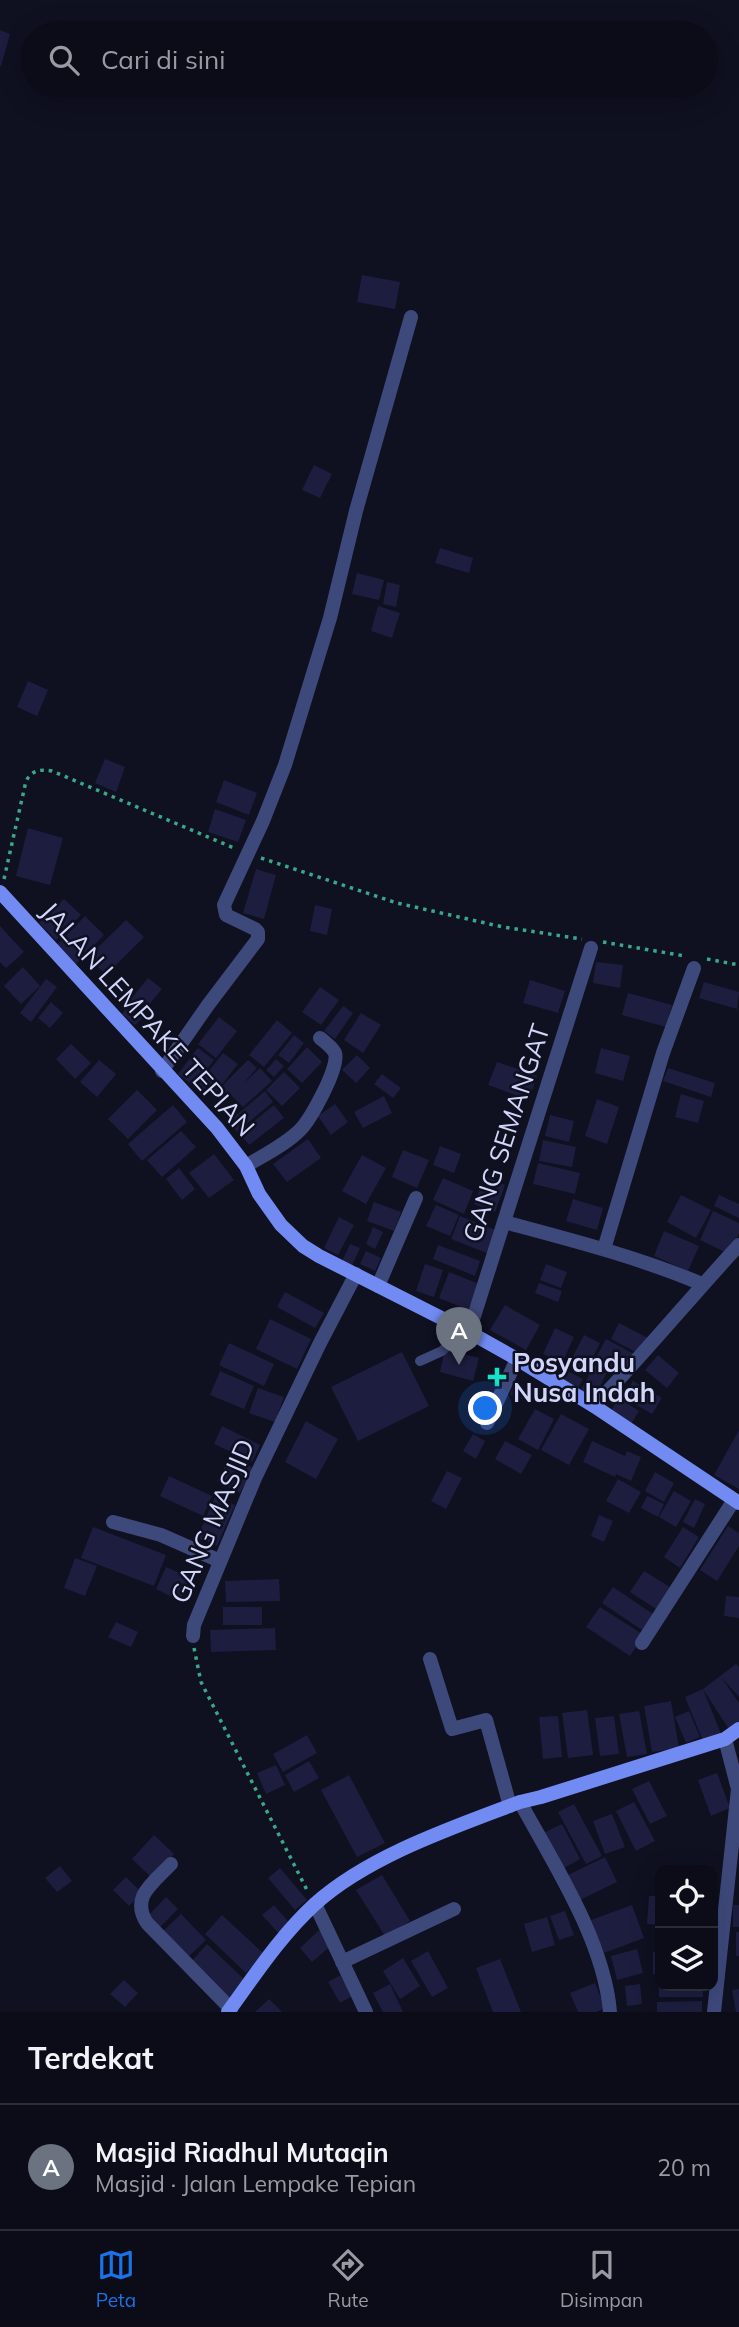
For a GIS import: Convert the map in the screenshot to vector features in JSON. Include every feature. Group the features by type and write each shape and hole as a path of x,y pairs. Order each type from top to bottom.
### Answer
{"street":[{"path":"162,1071 258,939 255,929 231,919 224,911 226,898 285,765 330,618 356,511 411,317"},
{"name":"JALAN LEMPAKE TEPIAN","path":"1,893 217,1128 246,1166 259,1194 290,1235 319,1256 517,1359 594,1406 736,1502"},
{"name":"GANG SEMANGAT","path":"467,1331 591,948"},
{"path":"604,1248 663,1053 694,968"},
{"path":"246,1166 285,1141 306,1123 336,1064 332,1049 320,1038"},
{"path":"377,1286 416,1198"},
{"path":"504,1222 604,1248 702,1284"},
{"path":"594,1406 645,1353 702,1284 739,1245"},
{"name":"GANG MASJID","path":"193,1636 194,1625 220,1561 285,1414 356,1275"},
{"path":"486,1423 517,1359"},
{"path":"642,1643 736,1502"},
{"path":"113,1522 161,1535 220,1561"},
{"path":"430,1658 452,1730 486,1720 515,1804 569,1892 593,1945 604,1974 610,2012"},
{"path":"171,1864 147,1889 140,1900 139,1911 147,1923 229,2010 266,1958 315,1904 345,1881 387,1856 515,1804 725,1739 739,1729"},
{"path":"714,2012 738,1789 725,1739"},
{"path":"315,1904 366,2012"},
{"path":"342,1962 454,1909"}],"lane":[{"path":"421,1361 442,1351 467,1331"}],"path":[{"path":"1,893 26,781 30,775 41,770 52,771 248,852 397,903 503,928 739,965"},
{"name":"GANG MASJID","path":"193,1636 198,1676 315,1904"}],"building":[{"path":"0,30 10,34 1,66 0,66"},
{"path":"362,275 400,282 395,309 357,302"},
{"path":"314,465 332,474 320,498 302,490"},
{"path":"440,548 473,558 469,573 435,563"},
{"path":"357,573 384,580 379,600 352,594"},
{"path":"387,582 400,585 396,607 383,604"},
{"path":"378,606 400,613 392,638 371,631"},
{"path":"28,681 48,690 37,716 17,707"},
{"path":"105,759 125,767 116,792 95,783"},
{"path":"224,780 257,793 249,815 216,802"},
{"path":"215,809 246,820 238,842 208,832"},
{"path":"28,828 63,838 50,885 16,876"},
{"path":"256,869 276,875 264,919 243,913"},
{"path":"64,899 81,915 56,940 39,923"},
{"path":"315,905 332,909 327,935 310,931"},
{"path":"85,916 104,935 75,965 56,946"},
{"path":"126,920 144,937 106,975 88,957"},
{"path":"0,926 24,952 6,968 0,962"},
{"path":"596,962 623,965 620,988 593,983"},
{"path":"23,967 40,986 21,1004 4,986"},
{"path":"148,978 162,989 143,1012 130,1000"},
{"path":"46,979 57,987 31,1022 20,1013"},
{"path":"530,980 565,991 558,1013 523,1003"},
{"path":"704,982 739,992 737,1009 699,998"},
{"path":"320,987 339,1000 321,1025 302,1012"},
{"path":"628,993 672,1005 666,1027 622,1015"},
{"path":"51,1002 63,1013 50,1028 38,1018"},
{"path":"129,1005 143,1017 135,1025 122,1014"},
{"path":"343,1006 353,1013 335,1039 324,1031"},
{"path":"361,1013 381,1025 363,1053 344,1040"},
{"path":"219,1017 237,1031 216,1058 198,1044"},
{"path":"277,1020 292,1033 264,1067 249,1055"},
{"path":"294,1035 304,1043 289,1063 278,1055"},
{"path":"71,1044 91,1063 75,1079 56,1059"},
{"path":"307,1047 322,1062 302,1083 287,1069"},
{"path":"198,1048 214,1060 194,1086 178,1074"},
{"path":"601,1048 630,1056 623,1081 595,1073"},
{"path":"223,1053 238,1064 213,1096 198,1085"},
{"path":"357,1055 370,1068 356,1083 342,1070"},
{"path":"276,1059 284,1066 274,1077 266,1070"},
{"path":"99,1060 116,1074 97,1097 80,1082"},
{"path":"248,1060 257,1068 243,1084 260,1068 272,1081 243,1107 220,1088"},
{"path":"497,1062 537,1076 529,1100 488,1085"},
{"path":"668,1068 715,1083 711,1097 663,1081"},
{"path":"284,1072 300,1088 282,1106 266,1090"},
{"path":"382,1074 401,1088 393,1098 374,1084"},
{"path":"137,1090 157,1110 128,1139 108,1119"},
{"path":"265,1091 273,1102 237,1132 228,1122"},
{"path":"681,1094 704,1101 698,1123 675,1117"},
{"path":"384,1096 392,1113 363,1128 354,1112"},
{"path":"597,1099 619,1107 607,1144 585,1136"},
{"path":"335,1104 348,1122 331,1135 318,1116"},
{"path":"173,1105 187,1122 142,1161 128,1144"},
{"path":"274,1105 284,1118 249,1145 239,1133"},
{"path":"550,1115 574,1121 569,1142 545,1136"},
{"path":"181,1131 196,1147 162,1177 147,1160"},
{"path":"308,1139 321,1158 287,1182 273,1164"},
{"path":"543,1140 576,1147 572,1167 539,1161"},
{"path":"440,1146 461,1154 454,1173 433,1165"},
{"path":"403,1150 429,1160 417,1188 392,1177"},
{"path":"214,1154 234,1180 209,1198 189,1173"},
{"path":"362,1155 386,1168 366,1204 342,1191"},
{"path":"538,1163 580,1173 575,1194 533,1184"},
{"path":"179,1168 195,1189 182,1200 166,1179"},
{"path":"485,1176 505,1185 495,1212 474,1204"},
{"path":"443,1178 473,1191 464,1214 433,1200"},
{"path":"681,1195 711,1210 696,1238 667,1222"},
{"path":"719,1195 739,1204 739,1218 714,1206"},
{"path":"573,1199 603,1208 597,1230 566,1221"},
{"path":"374,1202 401,1212 394,1231 367,1221"},
{"path":"436,1205 459,1215 450,1236 426,1226"},
{"path":"713,1211 739,1223 739,1233 729,1254 700,1240"},
{"path":"460,1216 498,1231 489,1254 451,1239"},
{"path":"339,1217 354,1225 338,1255 324,1248"},
{"path":"373,1227 383,1232 375,1249 366,1244"},
{"path":"664,1231 699,1246 688,1271 654,1256"},
{"path":"350,1244 360,1248 351,1268 341,1263"},
{"path":"438,1245 480,1261 475,1276 433,1259"},
{"path":"366,1251 381,1258 375,1271 360,1264"},
{"path":"425,1264 443,1270 434,1297 416,1291"},
{"path":"546,1264 567,1272 561,1288 540,1280"},
{"path":"449,1272 479,1284 468,1310 439,1298"},
{"path":"539,1283 562,1291 558,1302 535,1293"},
{"path":"285,1292 324,1313 315,1328 277,1307"},
{"path":"505,1305 540,1325 526,1350 490,1330"},
{"path":"270,1319 311,1339 297,1369 256,1349"},
{"path":"619,1323 648,1338 639,1354 611,1339"},
{"path":"555,1328 574,1337 562,1363 543,1354"},
{"path":"584,1335 600,1343 584,1375 568,1366"},
{"path":"606,1339 634,1354 621,1377 594,1361"},
{"path":"229,1343 274,1364 264,1386 219,1365"},
{"path":"445,1349 479,1358 473,1381 440,1372"},
{"path":"402,1352 429,1406 358,1441 331,1387"},
{"path":"658,1355 679,1373 667,1388 645,1370"},
{"path":"594,1365 607,1372 593,1401 579,1394"},
{"path":"564,1369 583,1379 576,1392 558,1381"},
{"path":"220,1371 254,1386 244,1409 210,1395"},
{"name":"Posyandu Nusa Indah","path":"494,1371 502,1374 499,1383 491,1380"},
{"path":"633,1381 662,1398 652,1414 623,1397"},
{"path":"513,1386 525,1390 522,1399 510,1395"},
{"path":"258,1388 284,1397 275,1422 249,1413"},
{"path":"619,1398 639,1411 629,1427 609,1414"},
{"path":"535,1409 554,1419 538,1450 518,1439"},
{"path":"561,1414 589,1429 569,1465 541,1450"},
{"path":"306,1421 338,1439 316,1479 285,1462"},
{"path":"222,1426 260,1445 252,1462 214,1444"},
{"path":"739,1430 739,1489 714,1475"},
{"path":"473,1434 485,1441 476,1459 463,1451"},
{"path":"505,1441 532,1455 521,1474 495,1459"},
{"path":"592,1441 625,1456 627,1451 641,1457 631,1481 616,1474 615,1477 583,1462"},
{"path":"230,1456 253,1468 240,1493 217,1481"},
{"path":"447,1471 462,1478 446,1509 431,1501"},
{"path":"655,1472 674,1483 664,1502 645,1491"},
{"path":"169,1476 212,1496 203,1516 160,1496"},
{"path":"618,1479 641,1492 629,1513 606,1501"},
{"path":"674,1491 691,1501 676,1527 659,1517"},
{"path":"647,1496 664,1504 658,1517 641,1508"},
{"path":"215,1497 235,1505 217,1546 197,1538"},
{"path":"695,1499 705,1504 694,1528 683,1522"},
{"path":"599,1515 613,1521 604,1542 591,1536"},
{"path":"728,1526 739,1533 739,1546 717,1581 700,1570"},
{"path":"93,1527 166,1555 154,1586 81,1558"},
{"path":"683,1527 699,1537 680,1568 664,1557"},
{"path":"75,1558 97,1566 85,1596 64,1588"},
{"path":"166,1567 191,1578 180,1601 156,1589"},
{"path":"644,1571 670,1587 656,1609 630,1592"},
{"path":"279,1579 280,1601 226,1602 225,1581"},
{"path":"613,1587 653,1614 642,1630 602,1603"},
{"path":"726,1596 739,1597 739,1618 724,1616"},
{"path":"223,1607 262,1607 262,1625 223,1625"},
{"path":"600,1607 644,1635 630,1656 586,1627"},
{"path":"116,1622 138,1632 131,1647 108,1637"},
{"path":"275,1628 276,1650 211,1652 210,1630"},
{"path":"736,1664 739,1667 739,1697 721,1677 739,1703 739,1725 730,1731 703,1689"},
{"path":"703,1689 721,1734 703,1741 685,1697"},
{"path":"671,1701 679,1748 652,1752 644,1706"},
{"path":"587,1710 593,1755 568,1758 562,1713"},
{"path":"639,1711 647,1754 627,1757 619,1714"},
{"path":"689,1711 700,1737 686,1743 675,1717"},
{"path":"558,1716 562,1757 543,1759 539,1717"},
{"path":"614,1716 619,1754 600,1756 595,1718"},
{"path":"307,1735 317,1753 283,1772 273,1754"},
{"path":"309,1761 319,1778 294,1792 285,1775"},
{"path":"276,1765 285,1785 266,1794 257,1773"},
{"path":"717,1773 730,1808 711,1816 698,1780"},
{"path":"349,1775 385,1843 357,1857 321,1790"},
{"path":"649,1781 667,1816 650,1824 632,1789"},
{"path":"634,1802 655,1841 636,1851 616,1811"},
{"path":"574,1804 602,1856 586,1864 558,1812"},
{"path":"612,1814 625,1847 605,1854 593,1821"},
{"path":"562,1824 580,1859 562,1869 543,1833"},
{"path":"154,1835 174,1854 152,1878 132,1859"},
{"path":"605,1857 617,1882 578,1901 566,1876"},
{"path":"60,1866 72,1881 57,1892 45,1878"},
{"path":"280,1868 307,1900 295,1910 268,1878"},
{"path":"382,1875 410,1921 385,1936 356,1890"},
{"path":"126,1877 142,1893 129,1906 113,1890"},
{"path":"649,1896 655,1896 655,1925 647,1924"},
{"path":"166,1897 178,1909 159,1928 147,1917"},
{"path":"274,1905 292,1926 281,1936 262,1915"},
{"path":"632,1905 644,1938 604,1953 591,1920"},
{"path":"733,1905 739,1905 739,1927 733,1927"},
{"path":"565,1911 574,1935 559,1940 550,1916"},
{"path":"181,1914 206,1940 186,1959 161,1933"},
{"path":"222,1915 264,1954 246,1973 205,1934"},
{"path":"547,1917 555,1945 532,1952 524,1924"},
{"path":"319,1930 332,1945 312,1962 300,1948"},
{"path":"736,1932 739,1932 739,1956 736,1956"},
{"path":"207,1944 248,1983 231,2001 190,1963"},
{"path":"637,1949 643,1973 617,1980 611,1956"},
{"path":"428,1951 448,1988 432,1997 411,1961"},
{"path":"653,1952 655,1952 655,1974"},
{"path":"403,1958 420,1986 400,1999 383,1971"},
{"path":"500,1959 521,2012 493,2012 476,1968"},
{"path":"344,1973 356,1994 340,2003 328,1982"},
{"path":"124,1980 138,1993 125,2007 110,1994"},
{"path":"595,1983 605,2008 596,2012 578,2012 570,1993"},
{"path":"390,1984 403,2012 383,2012 373,1993"},
{"path":"640,1984 642,2004 627,2006 625,1986"},
{"path":"739,1989 739,2012 736,2012 732,1990"},
{"path":"659,1991 703,1991 703,1997 659,1997"},
{"path":"269,1999 282,2012 255,2012"},
{"path":"702,2001 702,2012 657,2012 657,2002"}],"place":[{"name":"Masjid Riadhul Mutaqin","path":"459,1365"},
{"name":"Posyandu Nusa Indah","path":"497,1377"}]}
